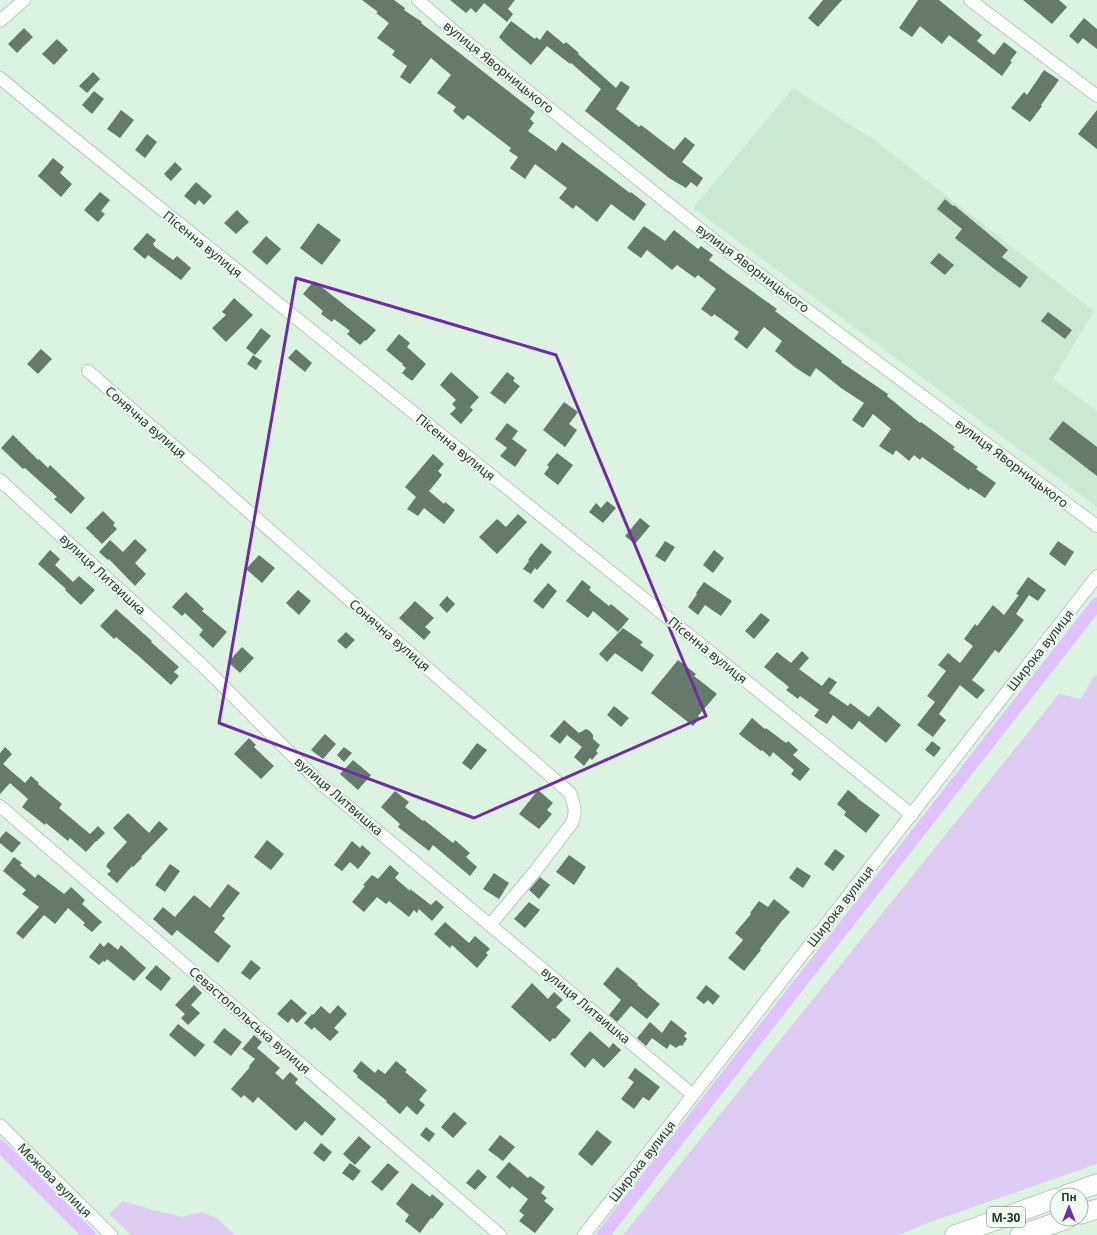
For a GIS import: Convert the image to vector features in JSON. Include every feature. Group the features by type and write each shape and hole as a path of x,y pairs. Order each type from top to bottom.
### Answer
{"highway":[{"name":"М-30","path":"955,1235 1049,1201"},
{"name":"М-30","path":"1020,1235 1049,1225"}],"street":[{"path":"0,21 24,0"},
{"name":"вулиця Яворницького","path":"418,0 463,39 716,242 1097,526"},
{"path":"970,0 1097,96"},
{"name":"Пісенна вулиця","path":"0,78 912,815"},
{"name":"Сонячна вулиця","path":"88,371 570,793 575,806 575,815 572,823 536,870 490,925"},
{"name":"вулиця Литвишка","path":"0,480 202,665 319,782 693,1095"},
{"name":"Широка вулиця","path":"584,1235 1097,576"},
{"name":"Севастопольська вулиця","path":"0,806 500,1235"},
{"name":"Межова вулиця","path":"0,1125 111,1235"}],"highlighted area":[{"path":"296,278 556,355 706,716 474,818 219,723"}],"shaded area":[{"path":"793,88 876,141 1094,311 1053,379 1097,411 1097,507 693,208"},
{"path":"1097,675 1097,1164 925,1224 899,1235 623,1235 1059,694 1081,699 1093,678"},
{"path":"123,1201 182,1217 201,1212 217,1218 235,1235 131,1235 109,1214"}],"building":[{"path":"362,0 394,0 405,8 404,10 422,22 421,23 535,112 530,119 534,123 528,131 556,151 562,142 646,204 634,221 611,204 597,222 576,205 573,209 559,198 567,188 535,164 525,179 510,168 518,157 509,151 511,148 468,115 463,120 453,111 456,107 437,93 451,75 431,58 410,84 400,77 407,66 392,55 395,51 377,38 389,23 376,13 378,12"},
{"path":"450,0 515,0 508,9 513,14 507,22 484,3 476,13 471,8 466,13"},
{"path":"823,0 842,0 818,27 808,18"},
{"path":"918,0 939,0 982,35 977,41 994,55 1004,42 1017,52 1002,76 949,35 942,44 920,26 912,37 899,28"},
{"path":"1023,0 1059,0 1067,7 1052,24"},
{"path":"1084,18 1097,29 1097,49 1083,38 1078,44 1069,36"},
{"path":"511,21 535,39 536,37 540,40 547,30 564,44 566,42 616,88 621,81 630,87 616,109 639,127 641,125 674,150 685,137 695,145 682,162 703,178 697,187 691,182 686,188 669,178 585,111 601,89 571,63 570,64 547,46 531,65 507,45 499,37"},
{"path":"24,28 33,37 17,53 8,44"},
{"path":"57,39 68,50 54,65 42,54"},
{"path":"1044,70 1059,80 1030,122 1011,108 1024,92 1027,95"},
{"path":"93,72 100,79 87,93 79,86"},
{"path":"94,91 104,99 92,114 82,105"},
{"path":"121,110 134,120 120,138 107,129"},
{"path":"1097,110 1097,149 1078,134"},
{"path":"147,134 157,142 145,158 135,150"},
{"path":"53,158 64,167 60,173 72,184 61,197 38,176"},
{"path":"175,162 182,169 171,181 164,174"},
{"path":"196,182 212,196 204,205 199,200 195,205 184,196"},
{"path":"100,192 110,200 101,211 105,214 98,222 84,210"},
{"path":"945,199 1008,250 1002,257 1028,277 1020,288 955,238 962,229 937,209"},
{"path":"237,210 249,222 236,234 224,223"},
{"path":"318,223 341,240 322,265 300,248"},
{"path":"644,226 665,241 674,230 698,249 701,246 713,255 709,260 777,309 775,311 842,361 841,362 888,394 887,396 920,423 921,422 955,447 953,449 978,467 976,469 996,483 985,498 970,488 969,490 922,457 920,460 914,455 909,461 896,450 893,455 879,446 891,429 873,414 863,428 852,420 864,403 841,388 816,368 810,377 796,368 775,351 782,341 764,327 747,349 734,339 739,332 714,314 712,317 701,309 716,289 698,275 695,278 677,265 672,270 647,250 641,258 627,248"},
{"path":"147,233 156,240 153,244 155,247 173,260 177,256 191,268 181,280 148,255 145,259 133,249"},
{"path":"266,236 281,249 267,265 252,252"},
{"path":"939,253 954,265 945,275 930,263"},
{"path":"314,281 376,330 366,341 365,340 360,345 347,334 350,331 334,319 332,322 321,314 323,311 303,294"},
{"path":"234,298 253,315 226,342 212,328 226,315 222,312"},
{"path":"1048,312 1072,330 1065,339 1041,321"},
{"path":"261,328 271,336 255,355 246,348"},
{"path":"399,334 410,343 407,347 426,364 412,381 402,373 406,368 402,365 403,364 386,350"},
{"path":"41,349 52,359 38,374 27,364"},
{"path":"296,349 312,363 305,372 288,358"},
{"path":"253,355 262,361 256,370 247,364"},
{"path":"451,372 479,397 470,407 473,410 461,424 450,414 456,408 452,404 456,400 440,385"},
{"path":"507,372 515,378 513,381 520,386 505,404 490,393"},
{"path":"564,402 578,412 569,424 577,430 565,447 543,430"},
{"path":"1063,421 1097,447 1097,476 1049,439"},
{"path":"507,423 518,431 512,439 527,450 515,467 500,456 507,448 495,439"},
{"path":"13,435 38,460 39,459 48,468 50,465 85,498 71,514 54,499 57,497 25,468 23,469 1,448"},
{"path":"557,453 573,465 558,485 544,474 549,467 547,465"},
{"path":"433,454 444,464 438,471 442,475 429,491 444,504 445,502 455,510 444,524 424,508 418,516 407,509 416,497 405,487"},
{"path":"607,501 616,508 603,523 589,512 596,503 601,508"},
{"path":"103,511 115,523 113,525 117,529 102,544 86,528"},
{"path":"518,514 527,522 497,554 479,537 497,519 506,527"},
{"path":"640,518 650,526 635,544 625,536"},
{"path":"135,539 147,550 135,563 146,574 135,586 109,559 108,560 99,552 110,540 123,552"},
{"path":"665,541 675,547 665,562 655,556"},
{"path":"1058,541 1074,552 1065,566 1049,554"},
{"path":"541,543 552,552 537,570 535,568 531,574 523,569"},
{"path":"50,550 60,559 55,565 73,582 79,576 95,590 81,605 65,590 66,589 38,564"},
{"path":"714,550 724,558 713,573 703,565"},
{"path":"259,555 275,568 262,583 246,569"},
{"path":"1028,577 1046,590 1038,601 1029,595 1016,614 1024,620 999,653 995,650 972,680 985,690 977,699 960,685 939,714 946,720 933,737 917,725 935,702 927,696 946,671 938,665 948,653 960,663 973,646 964,639 975,624 977,626 993,605 1004,615 1019,595 1016,594"},
{"path":"582,580 591,587 589,590 609,606 611,604 629,619 618,632 593,611 588,618 566,601"},
{"path":"704,582 732,601 721,616 705,605 698,615 688,607"},
{"path":"548,583 557,591 543,609 533,601"},
{"path":"298,590 311,601 299,615 286,603"},
{"path":"186,592 204,609 202,611 227,632 213,648 199,635 203,630 185,613 182,616 172,607"},
{"path":"447,596 455,604 447,613 439,605"},
{"path":"415,601 434,618 425,627 431,632 424,640 399,618"},
{"path":"116,609 179,667 174,672 179,676 171,685 116,637 114,639 100,626"},
{"path":"761,613 770,620 754,639 745,631"},
{"path":"623,628 643,642 640,645 654,655 642,672 615,653 607,662 599,654"},
{"path":"346,632 355,640 346,649 337,641"},
{"path":"242,647 254,658 240,673 228,662"},
{"path":"802,651 809,658 799,669 822,686 829,677 837,682 829,693 848,706 850,703 869,717 878,706 901,725 886,743 859,721 852,730 833,715 827,724 814,716 819,710 800,696 798,699 786,690 789,687 764,667 777,652 791,663"},
{"path":"678,660 696,674 694,676 717,694 698,716 700,718 693,726 651,693"},
{"path":"614,706 629,718 621,727 607,715"},
{"path":"752,718 786,743 788,741 798,750 793,755 810,769 800,781 791,774 794,770 773,752 770,757 739,734"},
{"path":"564,720 579,733 586,729 590,731 593,735 593,739 600,745 596,751 598,753 592,760 590,758 584,766 574,757 582,747 567,735 560,744 550,736"},
{"path":"325,734 336,744 323,759 311,750"},
{"path":"249,738 256,745 254,747 274,766 261,779 234,754"},
{"path":"932,741 941,748 934,757 925,750"},
{"path":"477,743 487,750 471,770 462,763"},
{"path":"5,747 12,754 3,764 25,783 31,776 39,783 38,784 62,804 59,808 90,834 98,826 105,833 86,852 70,838 68,841 46,823 45,825 22,807 28,799 10,783 0,794 0,753"},
{"path":"344,747 352,753 344,762 337,755"},
{"path":"353,760 371,775 358,790 340,774"},
{"path":"538,790 553,803 547,810 552,814 539,829 519,814"},
{"path":"848,790 880,815 866,833 844,815 846,812 837,804"},
{"path":"395,791 409,802 405,807 453,843 455,840 470,853 466,857 477,867 470,876 433,845 429,851 398,827 400,824 381,807"},
{"path":"128,813 149,833 159,821 168,829 117,883 107,874 111,871 106,866 127,842 113,828"},
{"path":"6,831 21,843 12,853 0,843 0,838"},
{"path":"267,840 284,854 271,870 254,857"},
{"path":"352,841 360,848 362,845 371,853 358,869 350,862 342,871 334,865"},
{"path":"835,849 845,856 833,871 824,864"},
{"path":"569,855 586,867 574,885 556,872"},
{"path":"14,857 22,863 20,865 35,878 38,874 64,894 71,887 85,900 82,904 102,922 92,932 83,925 85,923 68,908 55,924 44,915 23,939 16,933 39,907 22,894 26,890 3,871"},
{"path":"170,864 180,871 165,892 155,885"},
{"path":"390,865 399,873 395,878 410,891 410,889 431,905 436,900 444,907 432,921 419,909 417,913 414,910 409,917 389,901 386,904 377,897 364,912 352,902 365,886 363,885 372,875 378,879"},
{"path":"797,867 811,876 803,888 789,878"},
{"path":"494,873 509,883 499,899 483,889"},
{"path":"540,877 550,885 539,899 529,890"},
{"path":"228,884 240,893 222,916 225,918 214,932 231,946 218,963 177,930 172,936 153,919 163,907 175,917 194,895 210,908"},
{"path":"774,899 790,912 744,971 728,958 743,940 735,933 751,914 750,913 759,901 768,907"},
{"path":"529,902 540,910 525,928 514,919"},
{"path":"445,922 469,943 475,936 490,949 486,953 488,955 477,968 452,945 450,948 434,934"},
{"path":"108,942 118,950 121,945 146,968 134,981 107,959 99,965 89,957 100,943 104,947"},
{"path":"251,960 261,968 250,980 241,973"},
{"path":"156,965 171,978 161,991 145,978"},
{"path":"617,967 660,1004 647,1019 631,1006 617,1022 609,1015 621,1000 603,984"},
{"path":"532,983 548,999 554,992 563,1000 556,1007 571,1020 555,1039 553,1038 550,1042 511,1007"},
{"path":"194,985 202,993 191,1005 200,1013 188,1025 181,1018 185,1014 175,1005"},
{"path":"706,985 720,996 713,1005 708,1000 704,1004 696,998"},
{"path":"291,999 307,1013 297,1023 292,1018 288,1023 277,1014"},
{"path":"338,1005 347,1014 334,1028 339,1032 330,1041 314,1027 312,1030 304,1023 321,1006 330,1014"},
{"path":"671,1020 687,1033 684,1036 687,1039 682,1046 680,1045 676,1048 670,1044 667,1049 652,1038 646,1046 637,1038 650,1022 662,1033"},
{"path":"178,1024 205,1045 195,1057 169,1035"},
{"path":"224,1028 242,1042 231,1056 213,1042"},
{"path":"590,1031 609,1048 613,1043 621,1050 604,1068 593,1058 585,1068 570,1054"},
{"path":"254,1035 262,1042 257,1048 280,1068 275,1073 283,1080 290,1072 298,1079 295,1083 336,1119 322,1136 305,1121 296,1131 258,1097 253,1103 244,1095 241,1098 231,1089 255,1059 242,1049"},
{"path":"361,1061 375,1073 378,1069 385,1074 396,1061 407,1070 405,1072 427,1090 419,1100 425,1105 417,1115 407,1106 400,1114 386,1102 387,1101 357,1077 358,1076 353,1071"},
{"path":"635,1068 660,1087 649,1101 643,1097 634,1109 621,1099 634,1082 628,1078"},
{"path":"454,1112 467,1123 453,1138 441,1127"},
{"path":"426,1127 435,1134 429,1142 420,1135"},
{"path":"597,1130 612,1142 592,1166 578,1154"},
{"path":"500,1135 515,1147 503,1161 488,1150"},
{"path":"359,1136 371,1147 355,1165 343,1154"},
{"path":"321,1143 332,1152 324,1162 313,1153"},
{"path":"509,1162 528,1178 530,1176 545,1187 541,1193 547,1198 544,1201 554,1209 535,1233 519,1221 524,1215 519,1211 528,1199 512,1186 510,1189 496,1177"},
{"path":"350,1163 361,1171 353,1181 342,1173"},
{"path":"388,1163 399,1172 382,1191 371,1182"},
{"path":"478,1169 487,1177 475,1190 466,1183"},
{"path":"412,1183 430,1197 432,1194 444,1204 420,1233 405,1221 409,1215 396,1204"}],"waterway":[{"path":"603,1235 1097,604"},
{"path":"0,1146 89,1235"}]}
